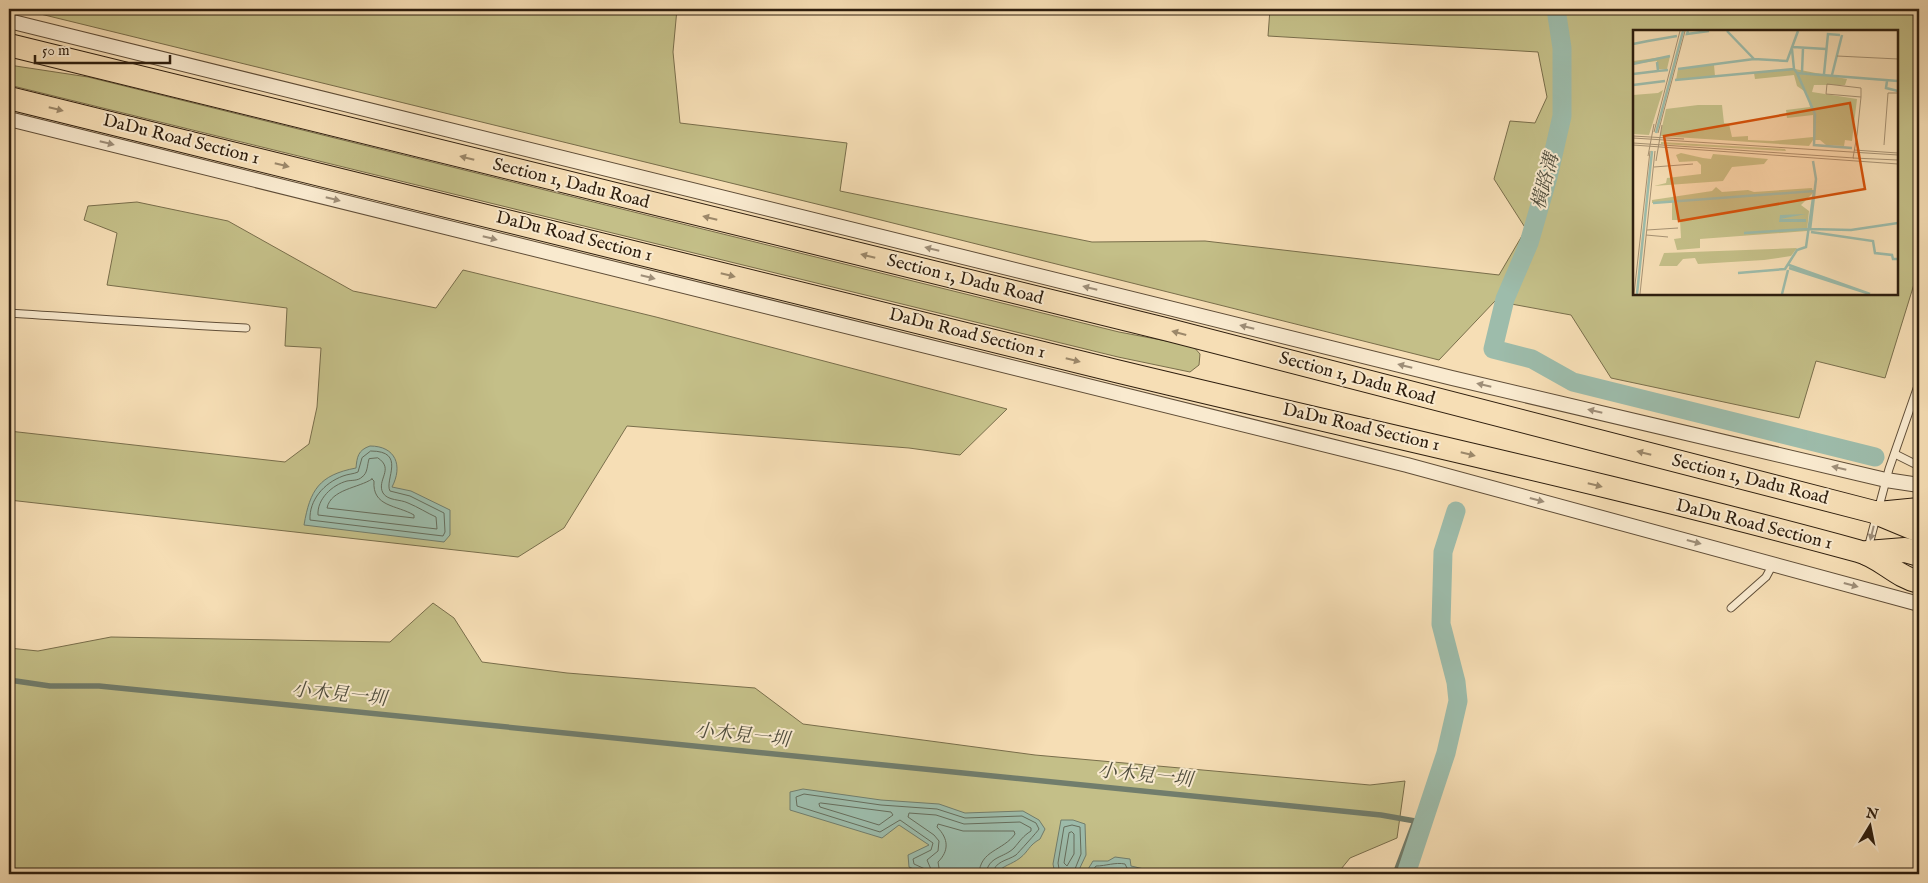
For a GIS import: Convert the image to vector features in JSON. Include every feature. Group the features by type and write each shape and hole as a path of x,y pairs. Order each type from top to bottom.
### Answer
{"highway":[{"path":"1878,513 1919,530"},
{"path":"1867,553 1904,550 1919,554"}],"main road":[{"name":"Section 1, Dadu Road","path":"9,45 1169,330 1878,513 1919,509"},
{"name":"DaDu Road Section 1","path":"9,98 1122,372 1440,446 1867,553 1905,579 1919,582"}],"street":[{"name":"Section 1, Dadu Road","path":"9,21 1452,378 1888,474 1919,485"},
{"name":"DaDu Road Section 1","path":"9,119 1433,472 1919,604"}],"lane":[{"path":"9,313 80,317 105,321 246,328"},
{"path":"1867,553 1888,474 1919,383"},
{"path":"1894,456 1919,466"},
{"path":"1731,608 1766,577 1774,564"}],"shaded area":[{"path":"20,9 677,9 673,52 680,123 847,143 840,191 1092,242 1205,241 1499,275 1526,229 1494,179 1510,121 1535,123 1547,97 1538,52 1268,36 1270,9 1919,9 1919,268 1885,378 1816,361 1799,418 1611,378 1571,315 1495,301 1439,360 837,209"},
{"path":"9,65 88,77 1119,332 1193,346 1200,354 1199,365 1190,372 1118,357 9,85"},
{"path":"137,202 228,221 353,291 436,308 463,270 656,317 1007,409 960,455 909,448 627,426 564,528 518,557 9,500 9,431 285,462 309,444 317,407 321,348 285,346 287,308 107,285 117,233 84,220 88,206"},
{"path":"433,603 454,618 482,662 567,673 755,688 803,724 1035,755 1370,785 1405,781 1397,838 1350,858 1337,874 11,874 12,867 9,867 9,648 38,651 111,637 390,642"}],"water":[{"path":"370,446 386,449 395,459 397,472 392,487 411,491 450,510 450,535 444,542 304,525 309,502 318,486 333,475 356,468 359,454"},
{"path":"803,789 881,800 939,804 965,813 1023,811 1039,820 1045,829 1040,839 1023,855 996,874 926,874 909,867 908,855 929,845 899,825 882,838 790,810 790,792"},
{"path":"1061,820 1073,820 1085,824 1086,855 1077,874 1055,874 1053,864"},
{"path":"1115,857 1130,859 1131,866 1144,869 1143,874 1085,874 1093,861 1108,861"}],"waterway":[{"name":"橫路溝","path":"1556,9 1562,48 1562,116 1548,177 1529,243 1505,299 1493,349 1532,359 1573,382 1875,457"},
{"path":"1406,874 1446,753 1458,701 1456,682 1441,624 1443,552 1456,511"},
{"name":"小木見一圳","path":"9,680 50,686 99,686 1381,815 1415,821 1395,874"}]}
